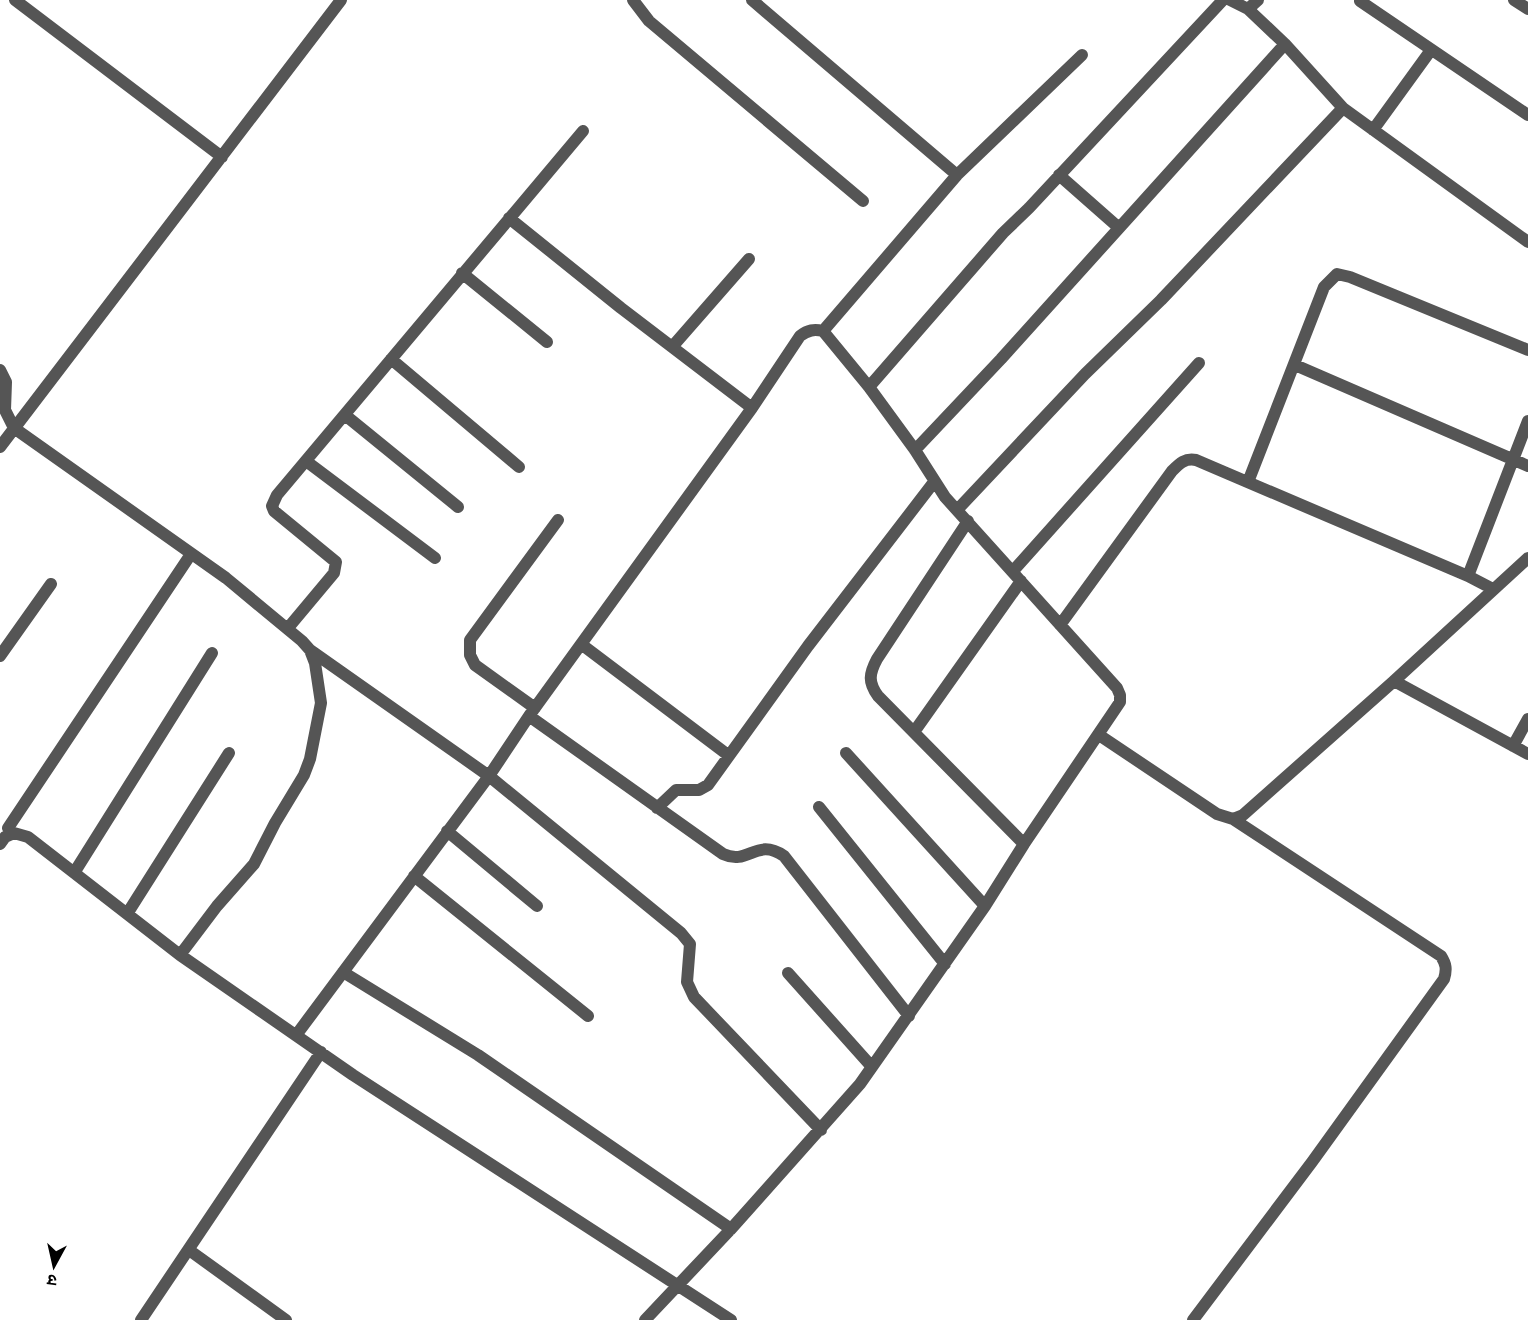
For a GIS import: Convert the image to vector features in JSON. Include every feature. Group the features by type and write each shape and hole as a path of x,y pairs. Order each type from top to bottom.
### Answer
{"street":[{"path":"15,0 222,157"},
{"path":"0,447 341,0"},
{"path":"633,0 649,21 863,201"},
{"path":"752,0 957,175"},
{"path":"869,387 1003,233 1223,0"},
{"path":"1230,0 1248,9 1285,44 1343,108 1528,242"},
{"path":"1248,9 1258,0"},
{"path":"1514,0 1528,9"},
{"path":"1360,1 1528,115"},
{"path":"915,450 1001,359 1285,44"},
{"path":"1373,130 1431,50"},
{"path":"823,331 957,175 1082,56"},
{"path":"957,510 1084,374 1161,300 1343,108"},
{"path":"288,628 334,573 336,562 333,557 274,511 272,506 277,495 583,131"},
{"path":"1059,175 1118,227"},
{"path":"509,218 752,408"},
{"path":"672,347 750,259"},
{"path":"462,273 547,342"},
{"path":"1248,482 1324,287 1337,274 1350,277 1528,350"},
{"path":"297,1034 489,776 532,712 752,408 800,336 806,331 815,329 823,331 869,387 915,450 934,482 957,510 1117,688 1120,695 1118,707 1023,844 985,906 860,1084 731,1229 645,1320"},
{"path":"391,359 519,467"},
{"path":"914,732 1017,576 1199,363"},
{"path":"1295,365 1528,466"},
{"path":"0,370 6,382 5,410 14,428 226,578 288,628 310,650 489,776 687,939 690,953 686,973 687,982 694,997 821,1130"},
{"path":"345,415 458,507"},
{"path":"1468,576 1528,421"},
{"path":"1060,625 1172,471 1189,459 1468,576 1493,589"},
{"path":"306,461 435,558"},
{"path":"657,808 676,790 704,789 808,646 934,482"},
{"path":"558,520 470,640 470,656 475,665 657,808 729,857 739,858 766,848 784,856 909,1016"},
{"path":"968,521 871,670 869,677 871,686 878,696 1023,844"},
{"path":"0,844 5,837 7,827 191,554"},
{"path":"1233,819 1243,815 1528,558"},
{"path":"0,656 51,584"},
{"path":"581,644 728,755"},
{"path":"180,955 217,906 254,864 304,775 310,759 321,703 315,663 310,650"},
{"path":"74,873 212,653"},
{"path":"1394,681 1528,754"},
{"path":"1513,746 1528,719"},
{"path":"1099,735 1217,814 1233,819 1441,956 1446,963 1447,970 1444,979 1312,1162 1193,1320"},
{"path":"127,915 229,753"},
{"path":"846,753 985,906"},
{"path":"819,807 945,964"},
{"path":"7,827 28,837 180,955 321,1052 731,1320"},
{"path":"447,831 537,906"},
{"path":"414,876 588,1016"},
{"path":"343,972 478,1054 731,1229"},
{"path":"788,974 872,1067"},
{"path":"145,1319 321,1052"},
{"path":"189,1250 286,1320"}]}
